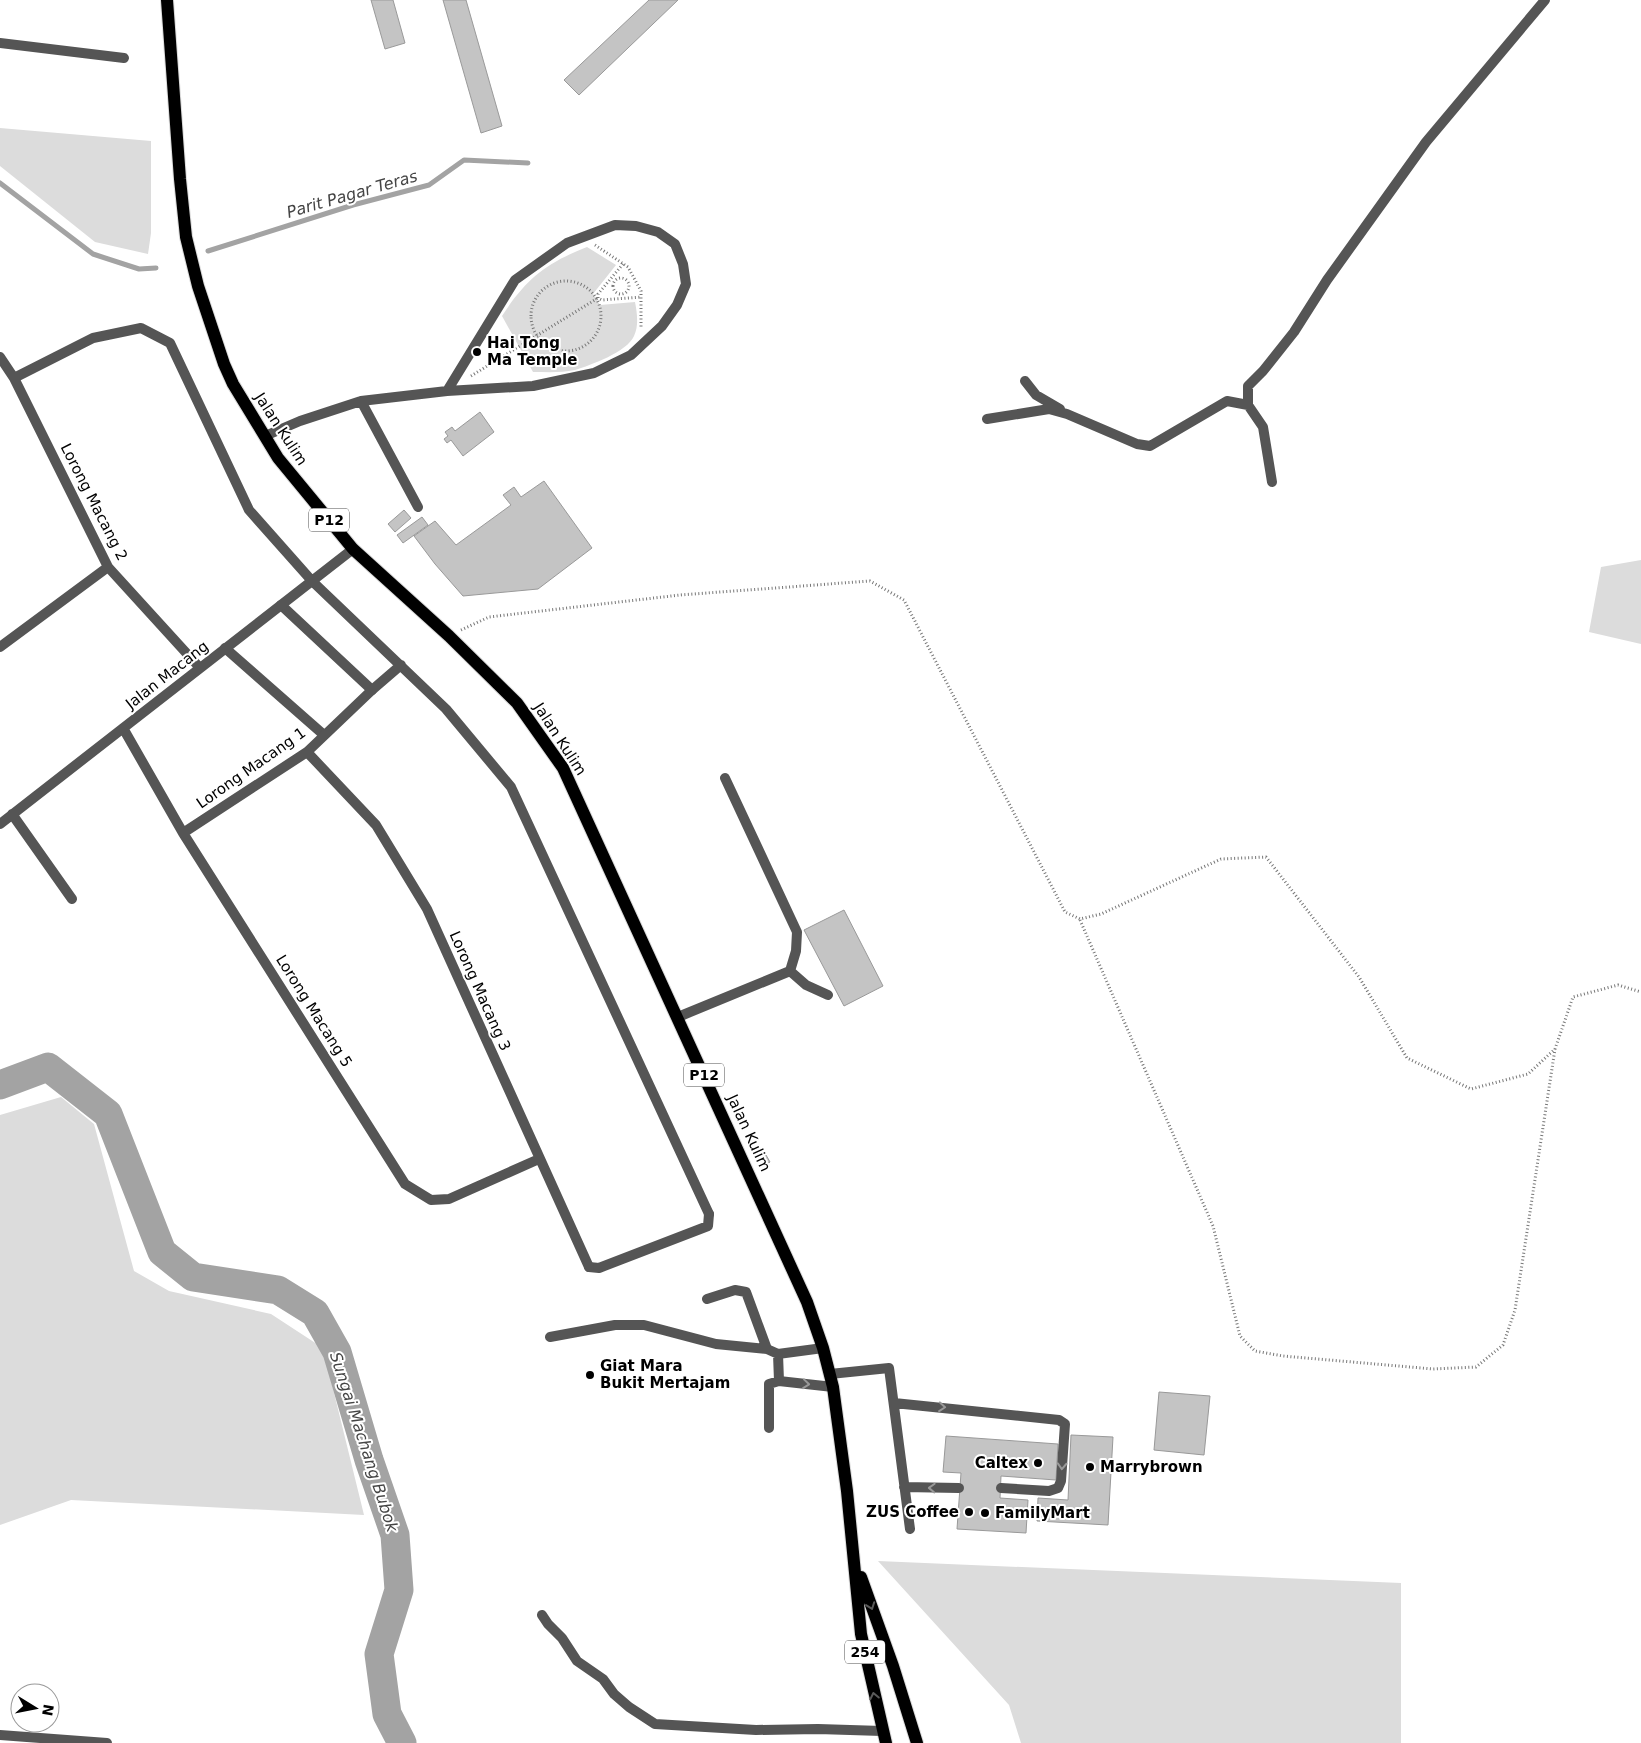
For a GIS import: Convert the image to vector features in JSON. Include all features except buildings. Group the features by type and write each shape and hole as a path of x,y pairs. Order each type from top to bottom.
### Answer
{"main road":[{"name":"Jalan Kulim","path":"167,0 186,237 198,286 224,364 233,384 278,458 353,549 449,636 517,703 563,768 807,1302 832,1381 842,1439 855,1560"},
{"name":"254","path":"855,1560 861,1634 884,1737"},
{"name":"254","path":"855,1560 893,1666 917,1743"}],"street":[{"path":"1272,482 1262,428 1248,404 1248,386 1263,371 1294,332 1328,280 1426,142 1545,0"},
{"path":"0,43 124,58"},
{"path":"265,436 300,421 361,401 447,391 533,386 594,373 631,355 662,326 677,305 686,284 683,264 675,244 658,232 636,226 615,225 567,243 515,280 447,391"},
{"path":"14,378 93,338 141,328 170,343 249,510 312,581 401,665"},
{"name":"Lorong Macang 2","path":"0,357 14,378 108,567 200,668"},
{"path":"1025,381 1036,395 1067,414"},
{"path":"361,401 418,506"},
{"path":"987,419 1049,409 1067,414 1137,444 1150,446 1227,401 1248,404"},
{"name":"Jalan Macang","path":"0,824 353,549"},
{"path":"0,647 108,567"},
{"path":"281,605 372,690"},
{"path":"225,648 324,735"},
{"name":"Lorong Macang 1","path":"183,833 307,752 401,665"},
{"name":"Lorong Macang 3","path":"307,752 376,825 427,909 589,1267 599,1268 708,1226 709,1214 511,786 446,709 401,665"},
{"name":"Lorong Macang 5","path":"123,728 183,833 405,1184 431,1200 449,1200 539,1159"},
{"path":"725,778 797,932 796,951 790,971"},
{"path":"12,814 72,898"},
{"path":"678,1017 790,971"},
{"path":"790,971 806,985 828,995"},
{"path":"707,1299 735,1290 746,1292 767,1349"},
{"path":"550,1337 615,1325 644,1325 716,1344 767,1349 778,1354 823,1348"},
{"path":"778,1354 779,1381"},
{"path":"769,1428 769,1384 779,1381 832,1381 889,1368 910,1529"},
{"path":"894,1403 1059,1420 1064,1424 1061,1481 1058,1488 1050,1491 1001,1488"},
{"path":"904,1487 959,1488"},
{"path":"542,1615 562,1638 577,1661 603,1679 614,1694 629,1707 655,1724 756,1730 818,1729 884,1737"},
{"path":"0,1735 108,1743"}],"path":[{"path":"584,237 628,266 641,291 641,346"},
{"path":"447,391 598,298 598,294 623,264"},
{"path":"614,274 614,290 627,298"},
{"path":"614,282 620,278 625,279 628,283 627,290 620,293"},
{"path":"571,280 592,290 598,298 602,310 602,321 599,331 593,340 584,347 564,352 544,344 537,336 532,325 531,314 534,302 540,292 548,285 559,281 571,280"},
{"path":"598,298 602,300 641,297"},
{"path":"449,636 489,617 680,595 870,581 904,600 1065,912 1080,919 1101,914 1221,859 1266,857 1359,977 1408,1058 1471,1089 1528,1074 1555,1049"},
{"path":"1080,919 1213,1226 1240,1336 1255,1351 1283,1356 1433,1370 1476,1367 1503,1345 1515,1310 1555,1049 1574,998 1618,985 1641,992"}],"shaded area":[{"path":"0,128 151,141 151,233 148,254 95,242 0,166"},
{"path":"587,247 616,265 593,294 600,305 635,302 637,315 636,332 630,342 624,347 582,368 564,372 533,372 502,316 520,292 538,274 560,259"},
{"path":"1641,560 1641,644 1589,632 1601,567"},
{"path":"61,1097 94,1124 134,1271 169,1291 271,1314 323,1348 364,1515 71,1500 0,1525 0,1115"},
{"path":"878,1561 1401,1583 1401,1743 1021,1743 1009,1705"}],"waterway":[{"name":"Parit Pagar Teras","path":"208,251 353,205 429,185 464,160 528,163"},
{"name":"Parit Pagar Teras","path":"0,183 93,254 139,269 156,268"},
{"name":"Sungai Machang Bubok","path":"0,1085 48,1067 108,1114 162,1252 193,1277 278,1290 315,1313 337,1352 369,1460 395,1535 399,1590 379,1654 387,1714 402,1743"}],"place":[{"name":"Hai Tong Ma Temple","path":"477,352"},
{"name":"Giat Mara Bukit Mertajam","path":"590,1375"},
{"name":"Caltex","path":"1038,1463"},
{"name":"Marrybrown","path":"1090,1467"},
{"name":"ZUS Coffee","path":"969,1512"},
{"name":"FamilyMart","path":"985,1513"}]}
